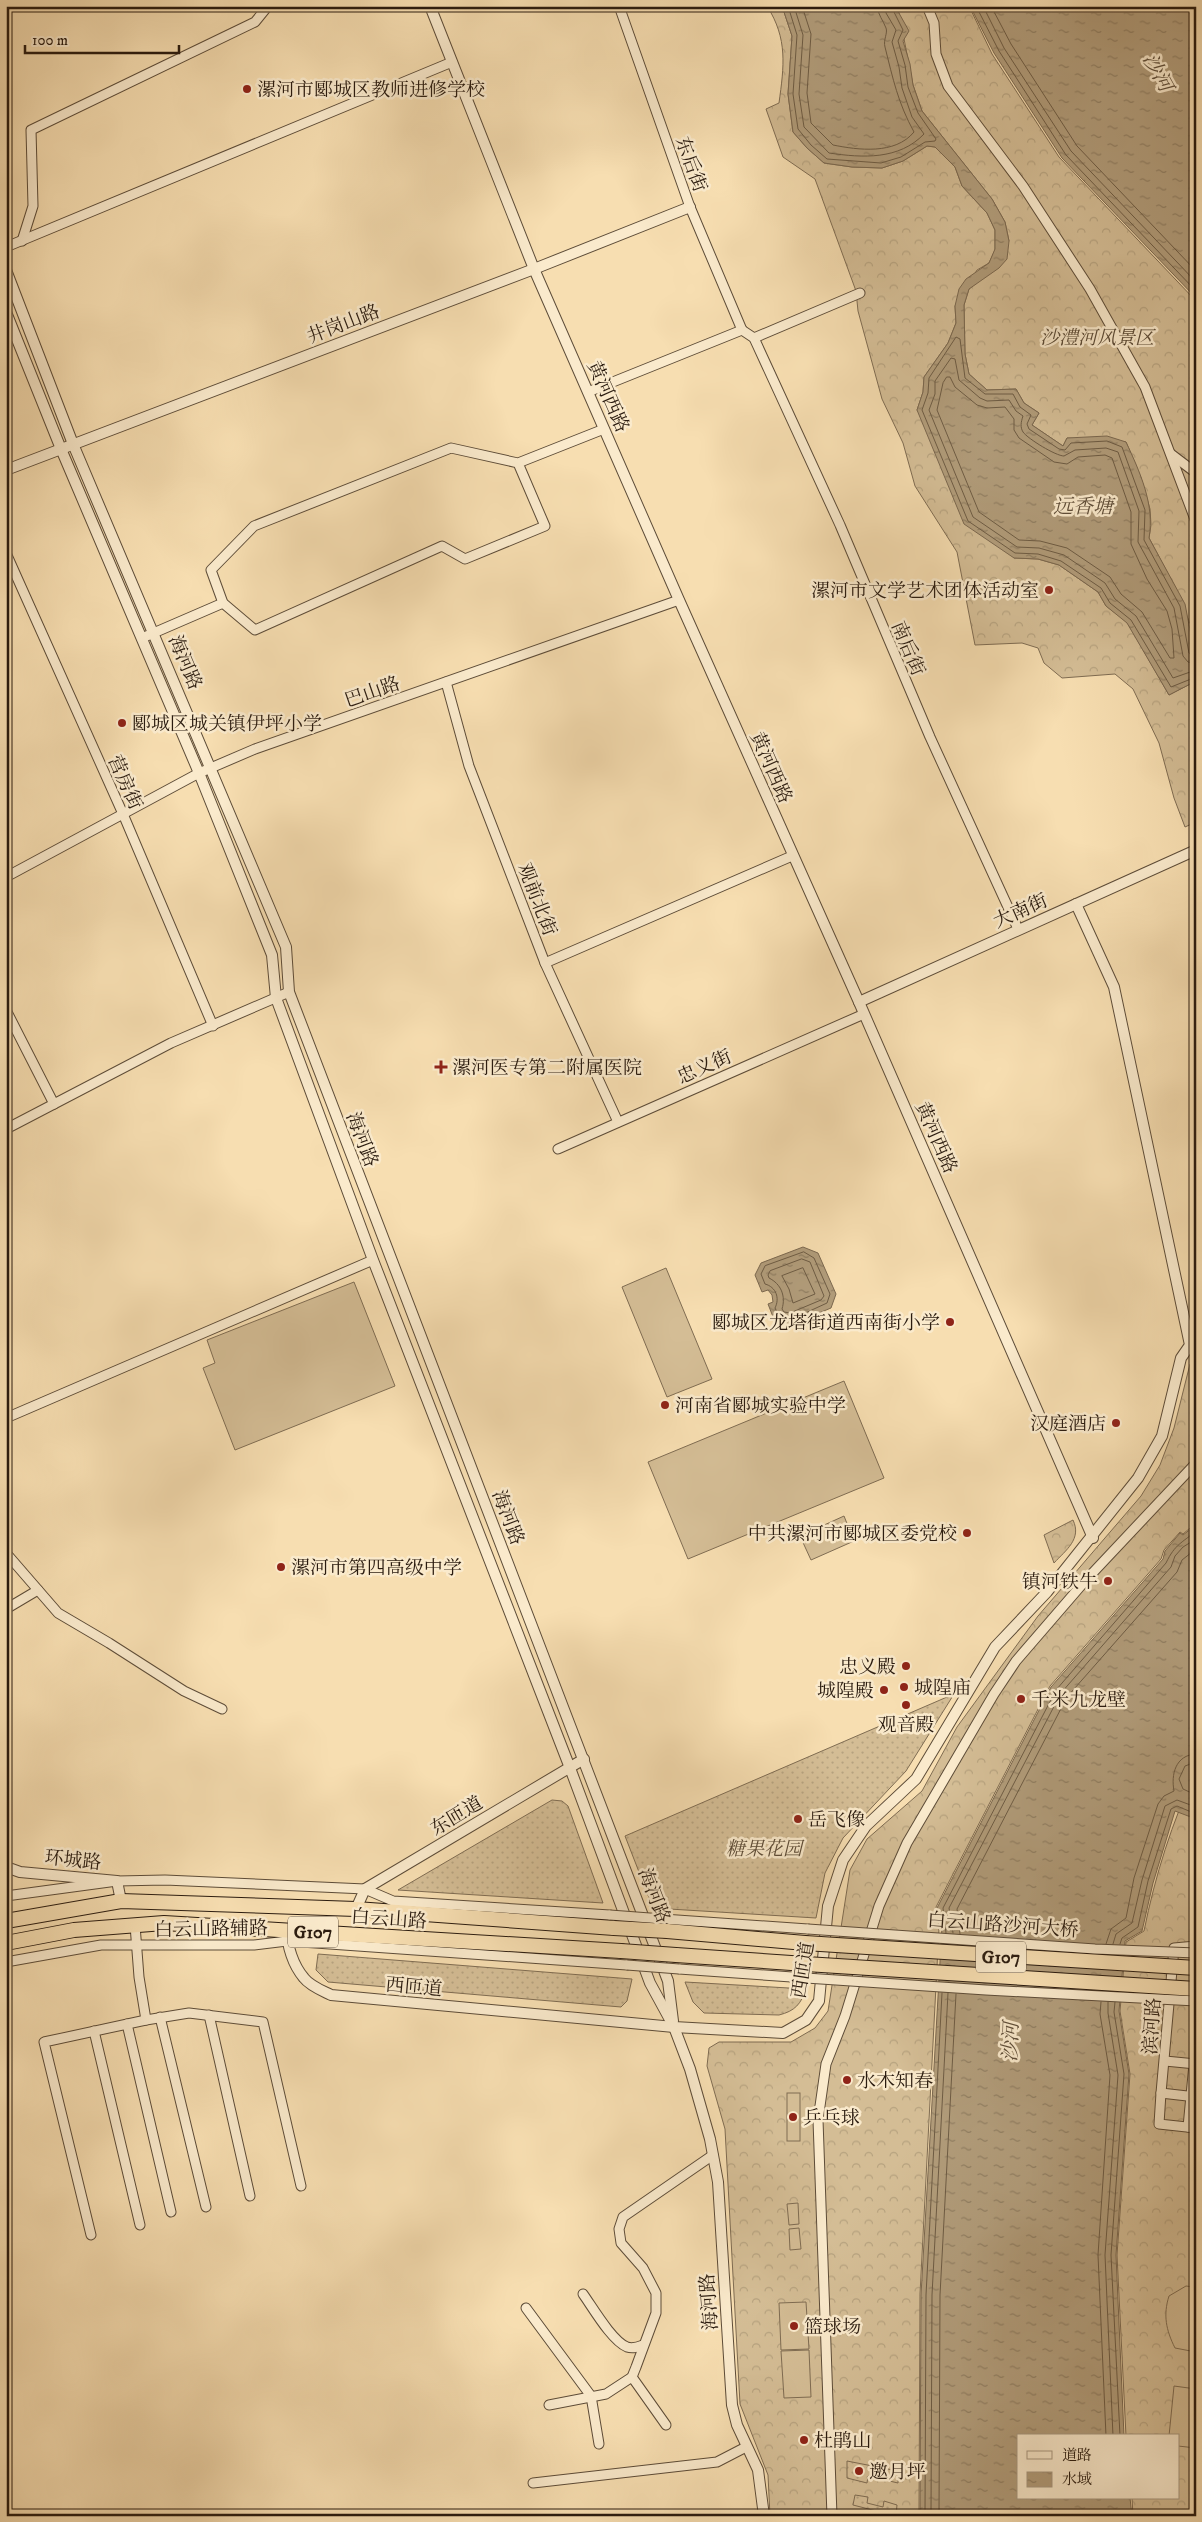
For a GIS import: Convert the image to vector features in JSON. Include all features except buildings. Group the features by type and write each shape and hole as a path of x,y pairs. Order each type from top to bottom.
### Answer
{"highway":[{"name":"白云山路","path":"6,1921 122,1902 356,1909 612,1922"},
{"name":"G107","path":"612,1922 807,1936"},
{"name":"白云山路","path":"6,1943 74,1930 164,1923 287,1936 621,1952 678,1962"},
{"name":"白云山路沙河大桥","path":"807,1936 1196,1968"},
{"name":"G107","path":"678,1962 806,1971 1196,1989"}],"street":[{"path":"22,240 33,206 31,130 255,22 268,6"},
{"name":"黄河西路","path":"430,6 534,269 678,600 859,1002 1093,1538"},
{"name":"东后街","path":"619,6 690,207 742,330"},
{"path":"927,6 934,23 936,54 948,86 1023,186 1090,289 1145,387 1196,522"},
{"path":"6,247 452,62"},
{"name":"井岗山路","path":"6,470 534,269 690,207"},
{"name":"海河路","path":"6,270 73,444 286,946 289,992 668,1981 674,2027"},
{"path":"588,392 742,330 754,338 860,293"},
{"name":"海河路","path":"6,312 60,449 199,773 272,954 276,998 373,1260 570,1768 650,1983 674,2027 690,2069 713,2155 718,2182 732,2405 746,2447 758,2470 764,2516"},
{"name":"南后街","path":"754,338 840,524 930,737 1018,929"},
{"path":"518,463 545,526 466,559 442,546 255,630 223,603 211,570 254,526 451,448 518,463 604,429"},
{"path":"1171,454 1196,473"},
{"name":"营房街","path":"6,553 123,814 213,1026"},
{"name":"巴山路","path":"6,877 199,773 255,749 678,600"},
{"path":"142,638 223,603"},
{"name":"观前北街","path":"446,682 469,766 545,963 618,1122"},
{"name":"大南街","path":"859,1002 1196,850"},
{"path":"545,963 792,856"},
{"path":"1076,904 1114,987 1193,1345"},
{"path":"6,1129 171,1043 289,992"},
{"path":"6,1010 54,1104"},
{"name":"忠义街","path":"558,1149 864,1014"},
{"path":"6,1418 373,1260"},
{"name":"西匝道","path":"287,1936 293,1960 305,1980 331,1996 674,2027 783,2033 806,2020 819,2001 828,1906 843,1860 866,1826 916,1779 995,1647 1047,1592 1093,1538 1138,1478 1162,1436 1181,1358 1193,1345"},
{"path":"6,1426 6,1436"},
{"path":"832,2516 818,2120 826,2064 845,2016 879,1906 907,1843 994,1694 1016,1661 1085,1581 1196,1463"},
{"path":"6,1553 58,1613 184,1691 222,1709"},
{"path":"6,1608 38,1590"},
{"name":"东匝道","path":"365,1889 584,1759"},
{"name":"环城路","path":"6,1867 20,1872 117,1881 122,1902"},
{"path":"6,1896 117,1881 165,1880 365,1889 384,1899 393,1901 612,1922"},
{"path":"356,1909 365,1889"},
{"path":"135,1926 139,1977 146,2020"},
{"name":"白云山路辅路","path":"6,1962 101,1945 254,1945 287,1936 627,1965 678,1962"},
{"name":"白云山路沙河大桥","path":"807,1936 1196,1953"},
{"name":"滨河路","path":"1192,2128 1159,2124 1174,1948 1196,1946"},
{"path":"806,1971 986,1990 1196,2001"},
{"path":"91,2235 44,2042 189,2012 264,2022 301,2186"},
{"path":"209,2015 250,2196"},
{"path":"160,2017 206,2207"},
{"path":"127,2024 172,2212"},
{"path":"94,2031 140,2225"},
{"path":"1165,2061 1195,2064 1192,2128"},
{"path":"1161,2093 1193,2097"},
{"path":"549,2406 606,2394 632,2377 656,2314 656,2293 643,2268 621,2242 619,2228 623,2217 713,2155"},
{"path":"583,2294 613,2335 627,2347 636,2348 643,2345"},
{"path":"526,2308 591,2396 599,2444"},
{"path":"632,2377 666,2425"},
{"path":"533,2483 717,2462 746,2447"}],"green space":[{"path":"767,6 782,6 792,36 788,94 793,132 807,148 824,163 852,167 882,168 903,161 927,146 935,147 955,167 962,186 987,213 995,230 995,250 989,263 977,270 955,306 956,323 948,343 924,377 923,392 917,410 1014,558 1038,559 1059,565 1098,592 1106,606 1127,622 1169,695 1196,681 1196,822 1185,827 1174,798 1159,743 1133,689 1115,674 1062,678 1044,663 1038,648 1022,643 975,645 957,552 915,486 903,443 882,399 858,311 856,291 815,179 783,157 766,109 779,103 783,65 781,41 774,18"},
{"name":"沙澧河风景区","path":"895,6 969,6 992,54 1059,157 1196,301 1196,661 1191,626 1174,585 1149,538 1151,525 1150,509 1141,478 1126,442 1067,438 1063,446 1032,425 1039,413 1024,403 1016,389 987,390 969,374 965,354 964,305 969,289 979,281 1009,241 1005,222 992,199 922,111 913,85 899,13"},
{"path":"666,1268 712,1379 667,1397 622,1287"},
{"path":"354,1282 395,1386 235,1450 203,1368 215,1363 207,1340"},
{"path":"1196,1360 1196,1523 1183,1534 1180,1532 1164,1550 1161,1559 1050,1686 936,1907 939,1928 920,2294 919,2516 770,2516 768,2475 740,2404 725,2129 707,2066 709,2048 719,2042 791,2042 815,2028 828,2011 850,1870 867,1839 922,1791 957,1727 1038,1616 1141,1496 1160,1465 1174,1428 1190,1364"},
{"path":"844,1381 884,1478 688,1559 648,1462"},
{"path":"844,1516 854,1541 811,1560 800,1536"},
{"path":"1073,1520 1076,1533 1074,1539 1068,1549 1054,1563 1044,1535"},
{"name":"糖果花园","path":"954,1694 906,1771 843,1838 825,1873 816,1918 653,1908 625,1836"},
{"path":"1196,1771 1196,2516 1133,2516 1132,2500 1180,2500 1180,2434 1126,2434 1117,2255 1130,2074 1120,2011 1126,1942 1144,1931 1153,1890 1179,1810"},
{"path":"552,1800 562,1801 568,1806 603,1903 398,1890"},
{"path":"318,1954 632,1979 627,2001 621,2007 328,1982 316,1970"},
{"path":"685,1982 806,1989 797,2006 779,2015 704,2013 693,2002"},
{"name":"乒乓球","path":"787,2093 800,2093 800,2141 787,2141"},
{"path":"798,2203 799,2224 789,2225 787,2204"},
{"path":"799,2228 801,2249 790,2250 789,2229"},
{"path":"1186,2286 1194,2287 1194,2295 1196,2295 1196,2352 1175,2348 1166,2322 1169,2296"},
{"name":"篮球场","path":"806,2302 809,2349 781,2350 779,2303"},
{"name":"篮球场","path":"809,2350 811,2397 784,2398 781,2351"},
{"path":"1174,2386 1196,2389 1196,2448 1180,2446 1180,2434 1169,2434"},
{"path":"847,2461 898,2471 898,2483 868,2476 867,2483 847,2478"},
{"path":"855,2495 868,2497 867,2503 883,2507 884,2501 897,2505 896,2516 853,2505"}],"water":[{"name":"远香塘","path":"782,6 895,6 909,31 903,41 910,64 913,85 922,111 992,199 1005,222 1009,241 1007,259 999,268 969,289 964,305 965,354 969,374 987,390 1016,389 1024,403 1039,413 1032,425 1063,446 1067,438 1107,436 1126,442 1141,477 1148,501 1150,513 1149,538 1185,604 1196,661 1196,681 1169,695 1127,623 1106,606 1098,592 1059,565 1038,559 1014,558 964,524 917,410 923,392 924,377 948,343 956,323 955,306 959,289 966,279 989,263 995,249 995,230 987,213 962,186 955,167 935,147 927,146 903,161 882,168 852,167 824,163 807,148 793,132 788,94 792,36"},
{"name":"沙河","path":"970,6 1196,6 1196,298 1062,158 994,53"},
{"path":"803,1247 818,1253 836,1294 831,1308 790,1325 775,1322 768,1304 773,1302 772,1295 768,1290 762,1292 755,1275 761,1263"},
{"name":"沙河","path":"1196,1525 1196,1769 1190,1780 1196,1785 1196,1819 1175,1811 1153,1883 1142,1931 1125,1941 1119,2011 1129,2074 1116,2255 1124,2434 1017,2434 1017,2500 1130,2500 1132,2516 920,2516 921,2295 942,1927 937,1908 1051,1687 1163,1559 1165,1551 1180,1533 1183,1535"}],"place":[{"name":"漯河市郾城区教师进修学校","path":"247,89"},
{"name":"漯河市文学艺术团体活动室","path":"1049,590"},
{"name":"郾城区城关镇伊坪小学","path":"122,723"},
{"name":"漯河医专第二附属医院","path":"441,1067"},
{"name":"郾城区龙塔街道西南街小学","path":"950,1322"},
{"name":"河南省郾城实验中学","path":"665,1405"},
{"name":"汉庭酒店","path":"1116,1423"},
{"name":"中共漯河市郾城区委党校","path":"967,1533"},
{"name":"漯河市第四高级中学","path":"281,1567"},
{"name":"镇河铁牛","path":"1108,1581"},
{"name":"忠义殿","path":"906,1666"},
{"name":"城隍庙","path":"904,1687"},
{"name":"城隍殿","path":"884,1690"},
{"name":"千米九龙壁","path":"1021,1699"},
{"name":"观音殿","path":"906,1705"},
{"name":"岳飞像","path":"798,1819"},
{"name":"水木知春","path":"847,2080"},
{"name":"乒乓球","path":"793,2117"},
{"name":"篮球场","path":"794,2326"},
{"name":"杜鹃山","path":"804,2440"},
{"name":"邀月坪","path":"859,2471"}]}
